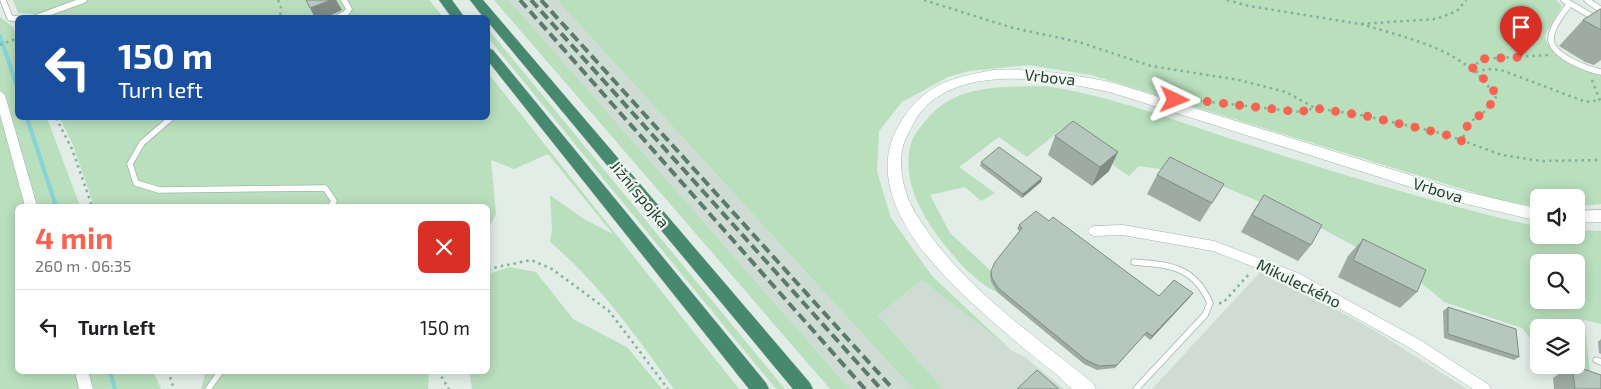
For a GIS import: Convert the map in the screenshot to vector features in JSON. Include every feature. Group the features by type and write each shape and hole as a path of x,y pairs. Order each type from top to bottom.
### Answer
{"highway":[{"path":"445,0 457,15"},
{"name":"Jižní spojka","path":"476,0 489,15"},
{"name":"Jižní spojka","path":"490,17 804,389"},
{"name":"Jižní spojka","path":"490,55 760,389"}],"main road":[{"name":"Vrbova","path":"1087,389 956,278 931,250 912,222 899,196 894,173 894,148 901,131 921,104 952,84 976,77 1004,73 1081,80 1114,88 1458,196 1530,213"},
{"path":"1585,217 1601,216"}],"street":[{"path":"0,95 30,204"},
{"name":"Mikuleckého","path":"1094,232 1123,230 1214,246 1294,277 1415,344 1484,389"},
{"path":"82,374 86,389"}],"lane":[{"path":"3,0 10,18 15,19"},
{"path":"43,15 84,0"},
{"path":"343,15 349,9 344,0"},
{"path":"1564,0 1601,22"},
{"path":"1587,0 1601,10"},
{"path":"1569,4 1551,37 1552,45 1561,54 1592,70 1601,72"},
{"path":"170,120 142,143 130,164 136,183 159,190 325,188 334,201 332,204"},
{"path":"1134,262 1164,265 1195,276 1206,289 1210,303 1205,314 1136,389"},
{"path":"208,389 219,374"}],"path":[{"path":"278,0 281,8 280,15"},
{"path":"924,0 1013,28 1080,42 1151,66 1239,80 1286,92 1314,108 1390,121 1444,134 1502,155 1541,161 1597,162 1601,160"},
{"path":"1227,0 1249,6 1360,24 1429,46 1462,60 1492,86 1496,98 1484,112 1468,124 1462,141"},
{"path":"1360,24 1436,19 1457,11 1466,0"},
{"path":"0,45 15,39"},
{"path":"1472,69 1480,59 1561,54"},
{"path":"1476,72 1487,69 1501,70 1586,102 1601,102 1592,82 1592,70"},
{"path":"1184,100 1300,112 1314,108"},
{"path":"57,120 72,150 91,204"},
{"path":"490,269 531,260 552,269 608,311 668,389"},
{"path":"1210,303 1223,303 1259,263"},
{"path":"169,374 174,389"},
{"path":"440,374 449,389"}],"shaded area":[{"path":"509,0 557,0 913,389 850,389"},
{"path":"1263,269 1377,332 1467,389 1152,389"},
{"path":"922,280 1011,350 1025,357 1064,389 943,389 878,315"}],"green space":[{"path":"13,0 429,0 441,15 33,15 18,13"},
{"path":"494,0 509,0 850,389 830,389"},
{"path":"557,0 1556,0 1562,6 1545,35 1547,43 1566,62 1584,70 1601,74 1601,204 1585,206 1585,189 1530,189 1530,206 1495,199 1091,75 1029,65 969,71 948,77 902,102 879,131 877,172 891,218 932,276 1011,350 922,280 878,315 943,389 913,389"},
{"path":"0,17 13,27 15,34 15,120 48,120 79,204 15,204 15,374 154,374 161,389 0,389"},
{"path":"490,31 785,389 776,389 490,40"},
{"path":"490,76 739,389 674,389 601,293 550,242 552,230 550,195 584,219 613,234 548,154 514,169 491,160 496,214 490,226 490,204 93,204 73,145 61,120 490,120"},
{"path":"1045,86 1096,96 1146,110 1354,178 1464,209 1530,225 1530,244 1585,244 1585,230 1601,231 1601,324 1585,319 1530,319 1530,338 1522,328 1444,302 1418,280 1317,226 1194,174 1139,166 1129,176 1062,129 1027,157 999,137 959,167 995,193 981,201 965,187 930,195 950,233 991,271 991,282 997,292 980,282 956,259 930,225 918,203 910,180 909,155 914,136 930,115 942,105 963,94 974,91"},
{"path":"509,267 536,272 573,319 627,347 662,389 472,389 470,374 490,374 490,273"},
{"path":"1585,329 1590,372 1585,370"},
{"path":"205,374 429,374 428,389 201,389"}],"building":[{"path":"306,0 331,0 310,8"},
{"path":"1601,9 1601,30 1583,20"},
{"path":"1073,121 1118,152 1100,167 1055,136"},
{"path":"999,147 1042,178 1023,194 981,162"},
{"path":"1170,157 1224,184 1212,203 1157,175"},
{"path":"1264,195 1322,225 1311,245 1252,215"},
{"path":"1036,211 1049,221 1053,217 1159,296 1174,280 1193,293 1152,336 1147,332 1117,365 1099,366 1086,360 998,288 992,278 991,271 995,262 1022,228 1019,225"},
{"path":"1363,239 1426,270 1417,292 1353,260"},
{"path":"1448,307 1516,329 1519,357 1448,334"},
{"path":"1585,369 1601,375 1601,389 1575,389 1573,374 1585,374"},
{"path":"1037,370 1059,389 1017,389"}],"waterway":[{"path":"0,36 15,80"},
{"path":"28,120 55,204"},
{"path":"111,374 115,389"}],"railway":[{"path":"520,0 865,389"},
{"path":"531,0 881,389"},
{"path":"541,0 893,389"}],"route":[{"path":"1175,100 1202,101 1300,112 1314,108 1343,112 1444,134 1462,141 1468,124 1484,112 1496,98 1492,86 1472,69 1480,59 1521,57"}]}
